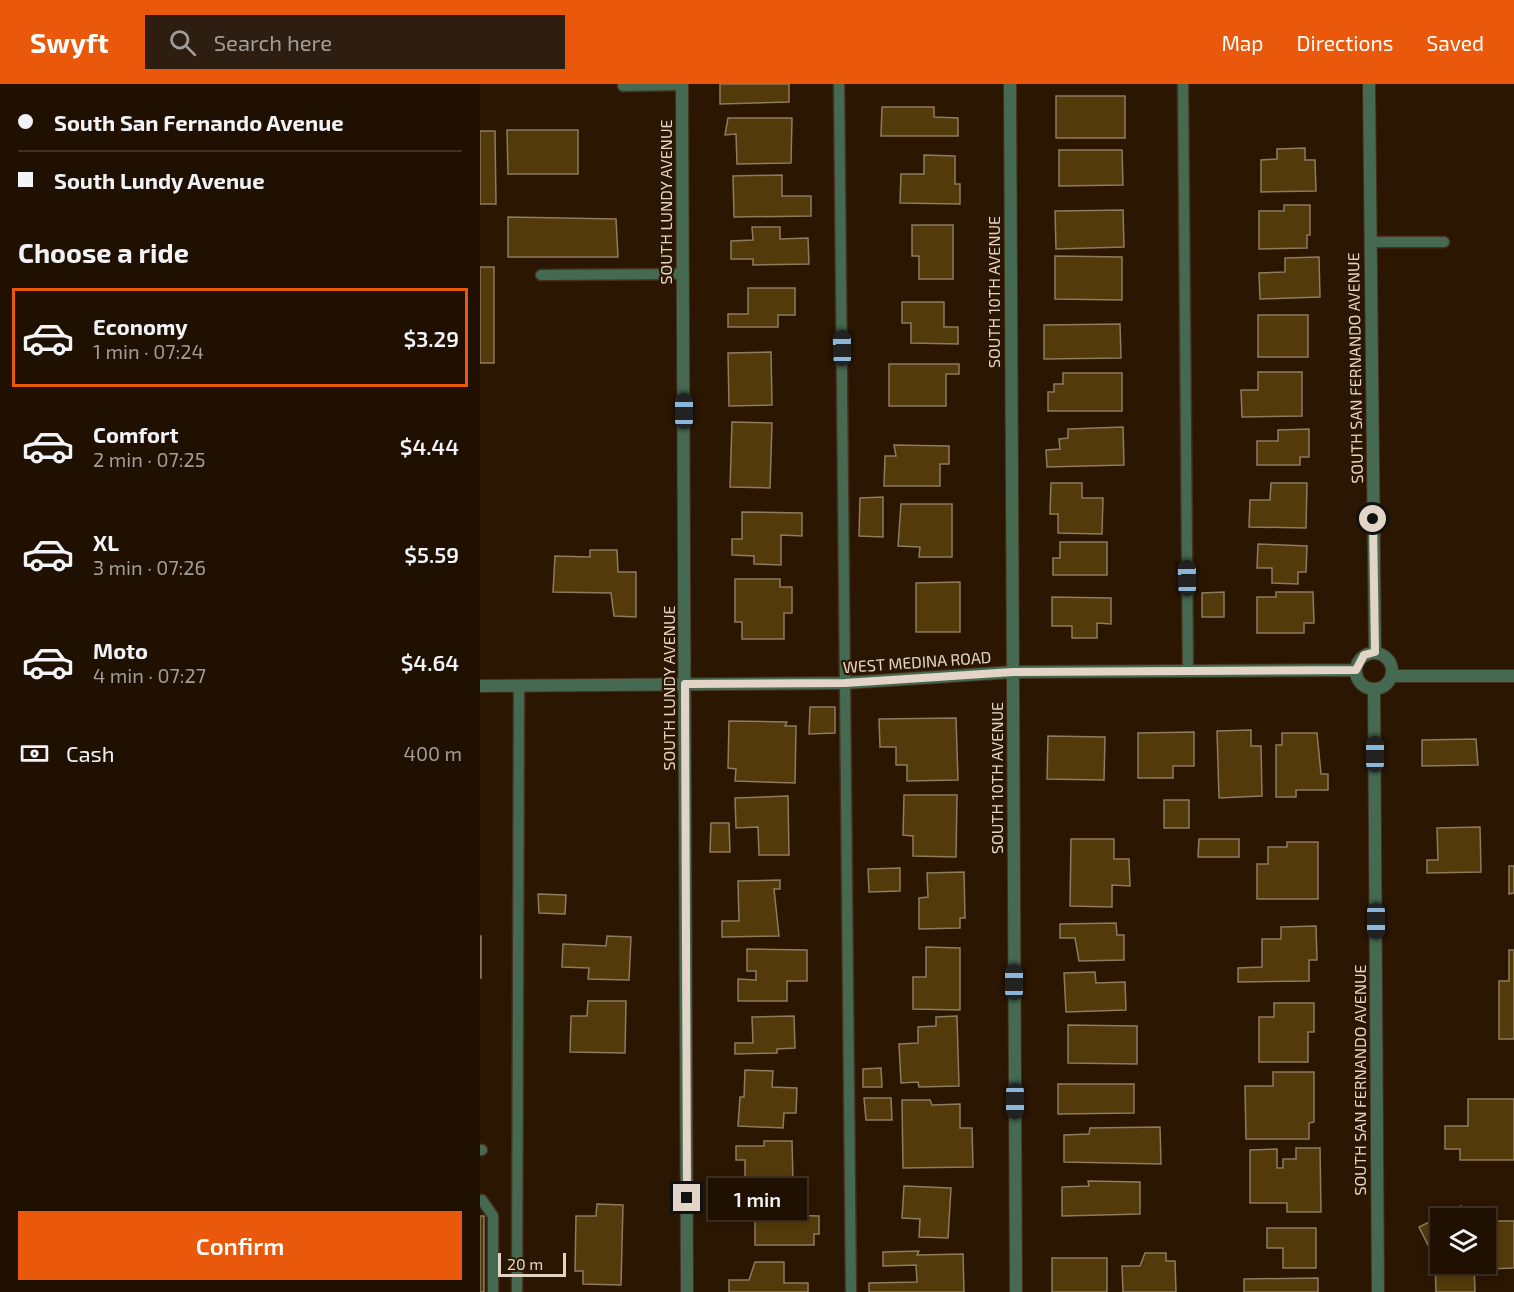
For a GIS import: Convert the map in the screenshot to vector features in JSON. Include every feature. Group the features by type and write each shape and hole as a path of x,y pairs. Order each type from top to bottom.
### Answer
{"street":[{"name":"SOUTH LUNDY AVENUE","path":"682,84 687,1292"},
{"name":"SOUTH 10TH AVENUE","path":"1010,84 1016,1292"},
{"name":"SOUTH SAN FERNANDO AVENUE","path":"1369,84 1375,652"},
{"path":"1375,652 1390,662 1391,676 1386,685 1374,689 1359,681 1356,670 1364,655 1375,652"},
{"name":"WEST MEDINA ROAD","path":"480,686 845,683 1013,672 1356,670"},
{"path":"1391,676 1514,676"},
{"name":"SOUTH SAN FERNANDO AVENUE","path":"1374,689 1378,1292"}],"lane":[{"path":"623,86 682,84"},
{"path":"839,84 851,1292"},
{"path":"1183,84 1188,672"},
{"path":"1370,242 1444,242"},
{"path":"541,275 683,274"},
{"path":"517,1292 519,685"},
{"path":"482,1200 493,1216 494,1292"}],"building":[{"path":"720,84 789,84 789,102 720,104"},
{"path":"1056,96 1125,96 1125,138 1056,138"},
{"path":"882,107 934,107 934,117 958,118 958,136 881,136"},
{"path":"728,118 792,118 791,163 737,164 736,134 725,135"},
{"path":"507,130 578,130 578,174 508,174"},
{"path":"480,131 495,131 496,204 480,204"},
{"path":"1305,148 1305,160 1315,160 1316,191 1261,192 1261,160 1277,159 1277,149"},
{"path":"1059,150 1122,150 1123,185 1059,186"},
{"path":"924,155 955,156 955,184 960,184 960,204 900,203 901,174 924,174"},
{"path":"782,175 782,196 811,196 811,216 734,217 733,176"},
{"path":"1284,205 1310,205 1310,235 1307,235 1307,248 1259,249 1259,211 1284,211"},
{"path":"1123,210 1124,247 1056,249 1055,211"},
{"path":"508,217 616,219 618,257 508,257"},
{"path":"912,225 953,225 953,279 919,279 919,256 912,256"},
{"path":"752,227 780,227 780,239 808,238 809,264 753,265 753,259 731,259 731,241 753,240"},
{"path":"1055,256 1122,257 1122,300 1055,299"},
{"path":"1319,257 1320,297 1260,299 1259,273 1285,272 1285,258"},
{"path":"480,267 494,267 494,363 480,363"},
{"path":"748,288 795,288 795,315 778,315 778,327 728,327 728,314 748,314"},
{"path":"902,302 944,302 944,327 958,327 958,344 911,343 911,323 902,323"},
{"path":"1258,315 1308,315 1308,357 1258,357"},
{"path":"1120,324 1121,358 1044,359 1044,325"},
{"path":"771,352 772,405 729,406 728,353"},
{"path":"889,364 959,364 959,374 946,374 946,406 889,406"},
{"path":"1258,372 1302,372 1302,416 1242,417 1241,390 1258,390"},
{"path":"1063,373 1122,373 1122,411 1048,411 1048,392 1054,392 1054,384 1063,384"},
{"path":"732,422 772,423 770,488 730,487"},
{"path":"1123,427 1124,465 1047,467 1046,450 1060,449 1059,439 1068,438 1068,429"},
{"path":"1309,429 1309,457 1300,457 1300,465 1257,465 1257,441 1278,441 1278,430"},
{"path":"894,445 949,446 949,464 940,464 940,486 884,486 885,456 896,456"},
{"path":"1051,483 1082,483 1082,498 1103,498 1102,534 1058,533 1058,514 1050,514"},
{"path":"1271,483 1307,483 1306,528 1249,527 1250,500 1270,500"},
{"path":"883,497 883,537 859,536 860,498"},
{"path":"901,504 952,504 952,557 919,557 920,547 898,546"},
{"path":"742,512 802,513 802,536 781,535 781,565 754,564 754,556 732,555 732,539 742,539"},
{"path":"1060,542 1107,542 1107,575 1053,575 1053,558 1060,558"},
{"path":"1258,544 1307,546 1306,572 1298,572 1298,584 1272,583 1272,568 1257,568"},
{"path":"590,550 617,550 618,572 636,572 636,617 614,616 611,593 553,592 555,556 590,557"},
{"path":"735,579 780,579 780,587 792,587 792,613 784,613 784,639 742,639 742,622 735,622"},
{"path":"960,582 960,632 916,632 916,583"},
{"path":"1224,592 1224,617 1202,617 1202,593"},
{"path":"1276,592 1313,592 1314,623 1304,623 1304,633 1257,633 1257,597 1276,597"},
{"path":"1052,597 1111,598 1111,624 1097,623 1097,638 1072,638 1072,626 1052,626"},
{"path":"810,707 835,707 835,733 809,734"},
{"path":"956,718 958,780 907,781 907,765 896,765 896,747 880,747 879,719"},
{"path":"729,721 787,722 785,726 796,726 795,783 735,781 736,769 728,768"},
{"path":"1251,730 1251,746 1261,746 1262,796 1219,798 1217,731"},
{"path":"1194,732 1194,766 1173,766 1173,778 1138,778 1138,733"},
{"path":"1282,733 1317,733 1321,774 1328,774 1328,790 1296,790 1296,797 1276,797 1276,745 1282,745"},
{"path":"1048,736 1105,737 1104,780 1047,779"},
{"path":"1476,739 1478,765 1422,766 1422,740"},
{"path":"904,795 957,795 956,857 913,856 913,836 903,835"},
{"path":"788,796 789,855 759,855 758,827 736,828 735,798"},
{"path":"1164,800 1189,800 1189,828 1164,828"},
{"path":"711,823 729,823 730,852 710,852"},
{"path":"1480,827 1481,872 1427,873 1427,860 1438,860 1437,828"},
{"path":"1071,839 1114,839 1114,859 1129,859 1130,886 1112,885 1112,907 1070,906"},
{"path":"1199,839 1239,839 1239,857 1198,857"},
{"path":"1287,842 1318,842 1318,899 1257,899 1257,864 1268,864 1268,847 1287,847"},
{"path":"1509,866 1514,866 1514,893 1509,894"},
{"path":"900,868 900,891 869,892 868,869"},
{"path":"964,872 965,918 960,918 960,928 919,929 919,898 928,897 927,873"},
{"path":"780,880 780,889 774,889 779,936 722,937 722,921 739,921 738,881"},
{"path":"538,894 566,895 565,914 539,913"},
{"path":"1116,923 1117,935 1124,935 1124,960 1079,961 1075,938 1060,938 1060,924"},
{"path":"1316,926 1317,960 1309,960 1309,981 1238,982 1238,968 1262,967 1262,939 1281,939 1281,927"},
{"path":"481,936 481,978 480,978"},
{"path":"607,936 631,937 629,980 588,979 589,968 562,967 563,944 606,946"},
{"path":"926,947 960,948 960,1010 913,1009 913,977 926,977"},
{"path":"747,949 807,950 807,981 787,981 787,1001 738,1001 738,979 756,980 756,971 747,971"},
{"path":"1509,950 1514,950 1514,1039 1499,1039 1499,981 1509,981"},
{"path":"1095,972 1096,983 1125,982 1126,1010 1066,1012 1064,973"},
{"path":"588,1001 626,1001 625,1053 570,1052 571,1016 587,1016"},
{"path":"1274,1003 1314,1003 1314,1032 1308,1032 1308,1062 1259,1062 1259,1017 1274,1017"},
{"path":"794,1016 795,1048 777,1049 777,1053 735,1054 735,1043 753,1043 752,1017"},
{"path":"957,1016 959,1086 919,1087 918,1082 901,1083 899,1044 918,1043 918,1027 936,1026 936,1017"},
{"path":"1068,1025 1137,1026 1137,1064 1068,1063"},
{"path":"881,1068 882,1087 863,1087 863,1069"},
{"path":"745,1070 773,1071 772,1087 797,1088 796,1113 784,1113 783,1128 738,1126 740,1097 744,1097"},
{"path":"1273,1072 1314,1072 1314,1122 1309,1123 1309,1139 1246,1139 1245,1086 1273,1086"},
{"path":"1058,1084 1134,1084 1134,1113 1058,1114"},
{"path":"864,1098 891,1098 892,1120 866,1120"},
{"path":"1468,1099 1514,1099 1514,1160 1460,1160 1460,1149 1445,1149 1445,1126 1468,1126"},
{"path":"902,1100 930,1100 932,1105 960,1104 960,1128 972,1128 973,1167 903,1168"},
{"path":"1160,1127 1161,1164 1064,1162 1064,1135 1089,1134 1090,1128"},
{"path":"764,1141 792,1141 793,1183 745,1184 745,1160 736,1160 736,1146 764,1146"},
{"path":"1296,1148 1320,1148 1321,1212 1287,1212 1287,1203 1250,1203 1250,1150 1277,1149 1277,1168 1283,1168 1283,1159 1296,1159"},
{"path":"1088,1181 1140,1182 1140,1214 1062,1216 1062,1187 1089,1186"},
{"path":"904,1186 951,1188 948,1238 919,1237 920,1219 902,1218"},
{"path":"757,1191 784,1191 784,1215 819,1216 819,1234 814,1234 814,1245 755,1245 755,1215 740,1215 740,1200 757,1200"},
{"path":"597,1204 623,1205 621,1285 583,1284 583,1271 575,1271 576,1216 596,1216"},
{"path":"480,1216 484,1216 484,1292 480,1292"},
{"path":"1496,1221 1514,1221 1514,1268 1496,1269"},
{"path":"1430,1222 1430,1249 1419,1227"},
{"path":"1267,1228 1316,1228 1316,1268 1283,1268 1283,1248 1267,1248"},
{"path":"919,1251 917,1255 963,1254 964,1292 869,1292 869,1283 917,1282 916,1265 883,1266 883,1252"},
{"path":"1145,1253 1166,1253 1166,1261 1175,1261 1176,1292 1123,1292 1122,1266 1140,1266"},
{"path":"1052,1258 1107,1258 1107,1292 1052,1292"},
{"path":"755,1262 784,1262 784,1283 808,1283 808,1292 729,1292 729,1280 749,1280"},
{"path":"1435,1274 1474,1274 1475,1292 1436,1292"},
{"path":"1318,1278 1318,1292 1244,1292 1244,1279"}],"route":[{"path":"687,1198 685,684 845,683 1013,672 1356,670 1357,664 1364,655 1375,652 1373,519"}]}
